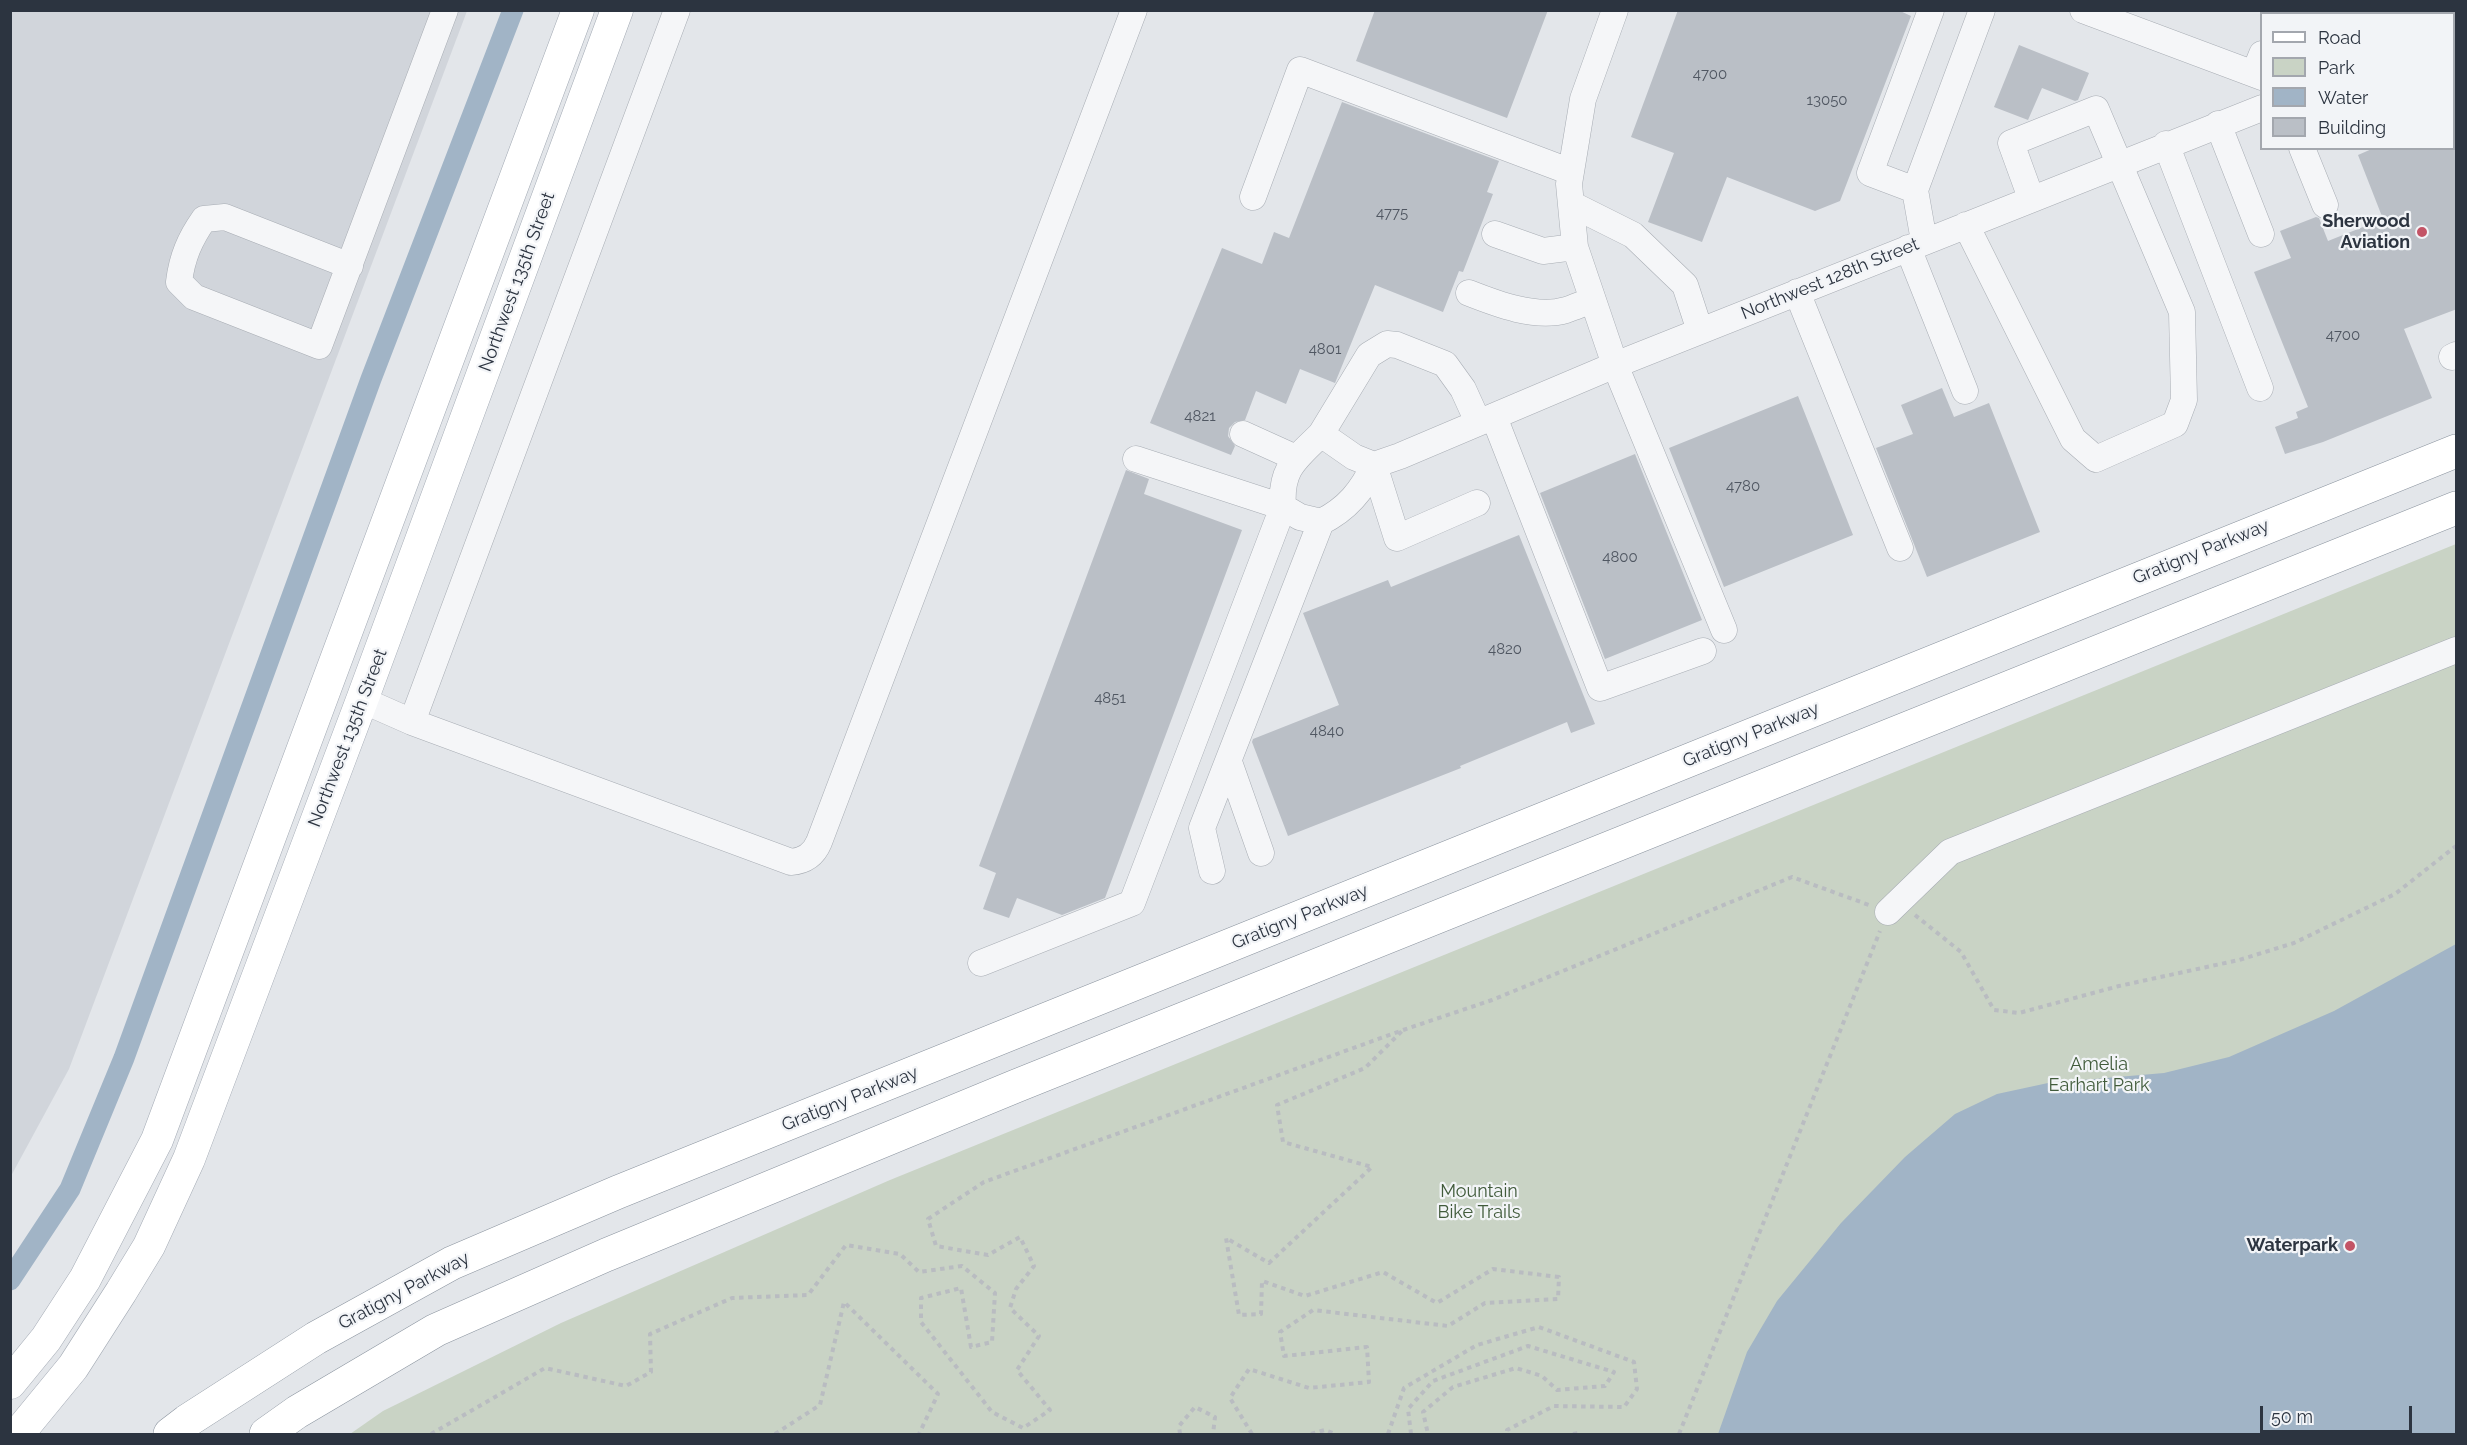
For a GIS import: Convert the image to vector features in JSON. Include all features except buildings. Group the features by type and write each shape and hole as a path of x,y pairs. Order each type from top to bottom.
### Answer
{"highway":[{"name":"Gratigny Parkway","path":"170,1434 316,1338 452,1263 629,1188 2457,450"},
{"path":"266,1434 297,1412 436,1330 606,1255 1016,1086 2457,508"}],"main road":[{"name":"Northwest 135th Street","path":"10,1383 46,1339 85,1279 157,1140 578,10"},
{"name":"Northwest 135th Street","path":"18,1434 73,1367 121,1292 159,1224 189,1159 362,700 617,10"},
{"path":"326,686 362,700"}],"street":[{"path":"350,266 225,217 204,219 189,242 181,266 180,282 194,297 319,346 350,266 445,10"},
{"path":"362,700 412,722 787,861 800,861 814,851 1134,10"},
{"path":"1615,10 1582,99 1569,184 1575,247 1615,365 1724,630"},
{"path":"1915,190 1870,173 1931,10"},
{"path":"1965,391 1916,244 1915,190 1982,10"},
{"path":"2083,10 2259,68"},
{"path":"412,722 667,13"},
{"path":"1253,197 1300,70 1571,172"},
{"path":"1966,225 2073,439 2096,459 2175,424 2184,400 2182,312 2121,163 2096,109 2011,143 2031,198"},
{"name":"Northwest 128th Street","path":"1374,465 1615,365 2166,144 2260,109"},
{"path":"2218,124 2261,234"},
{"path":"2166,144 2260,388"},
{"path":"2303,150 2325,206"},
{"path":"1571,204 1633,235 1685,285 1700,331"},
{"path":"1495,234 1543,251 1575,247"},
{"path":"1797,292 1900,548"},
{"path":"1469,293 1497,304 1530,311 1564,311 1593,300"},
{"path":"981,963 1132,903 1283,507 1282,491 1285,475 1296,458 1321,434 1370,355 1387,344 1397,345 1445,364 1486,419 1600,688 1703,651"},
{"path":"1243,434 1296,458"},
{"path":"1321,434 1354,457 1374,465"},
{"path":"1136,459 1283,507 1300,517 1321,522"},
{"path":"1374,465 1397,538 1477,503"},
{"path":"1212,871 1202,828 1321,522 1350,503 1366,483 1374,465"},
{"path":"1892,907 1950,852 2457,650"},
{"path":"1229,762 1261,853"}],"path":[{"path":"431,1434 544,1368 626,1386 651,1372 650,1334 732,1298 808,1295 846,1245 900,1254 919,1272 962,1266 995,1293 992,1341 971,1347 961,1288 921,1298 921,1322 992,1412 1023,1428 1050,1410 1017,1370 1039,1336 1010,1308 1016,1289 1034,1266 1020,1237 988,1255 936,1246 928,1219 984,1182 1492,1000 1792,877 1892,907 1961,952 1994,1011 2019,1013 2119,986 2240,960 2294,943 2396,894 2457,846"},
{"path":"1679,1434 1892,907"},
{"path":"1252,1434 1230,1398 1249,1369 1309,1388 1369,1382 1367,1347 1284,1356 1280,1332 1313,1310 1448,1326 1485,1303 1558,1299 1559,1277 1492,1269 1437,1303 1383,1272 1305,1296 1262,1281 1261,1314 1239,1315 1226,1238 1269,1263 1372,1167 1283,1142 1277,1105 1365,1068 1403,1030"},
{"path":"775,1434 820,1405 844,1302 938,1394 919,1434"},
{"path":"1388,1434 1404,1388 1477,1345 1539,1327 1634,1362 1637,1389 1624,1407 1554,1406 1507,1430 1507,1434"},
{"path":"1411,1434 1408,1409 1432,1381 1528,1346 1614,1372 1605,1386 1557,1390 1542,1376 1515,1368 1453,1387 1423,1412 1428,1434"},
{"path":"1180,1434 1179,1426 1195,1407 1215,1417 1213,1434"},
{"path":"1311,1434 1324,1430 1335,1434"}],"shaded area":[{"path":"11,11 467,11 69,1069 11,1176"}],"green space":[{"name":"Amelia Earhart Park","path":"2456,544 2456,1434 350,1434 383,1411 561,1323 890,1180"}],"water":[{"path":"2456,944 2456,1434 1718,1434 1747,1352 1777,1301 1841,1223 1905,1157 1955,1114 1997,1094 2048,1083 2164,1073 2229,1057 2334,1011"}],"waterway":[{"path":"10,1280 70,1189 124,1058 371,379 513,10"}],"place":[{"name":"Sherwood Aviation","path":"2422,232"},
{"name":"Waterpark","path":"2350,1246"}],"park label":[{"name":"Mountain Bike Trails","path":"1479,1202"}]}
